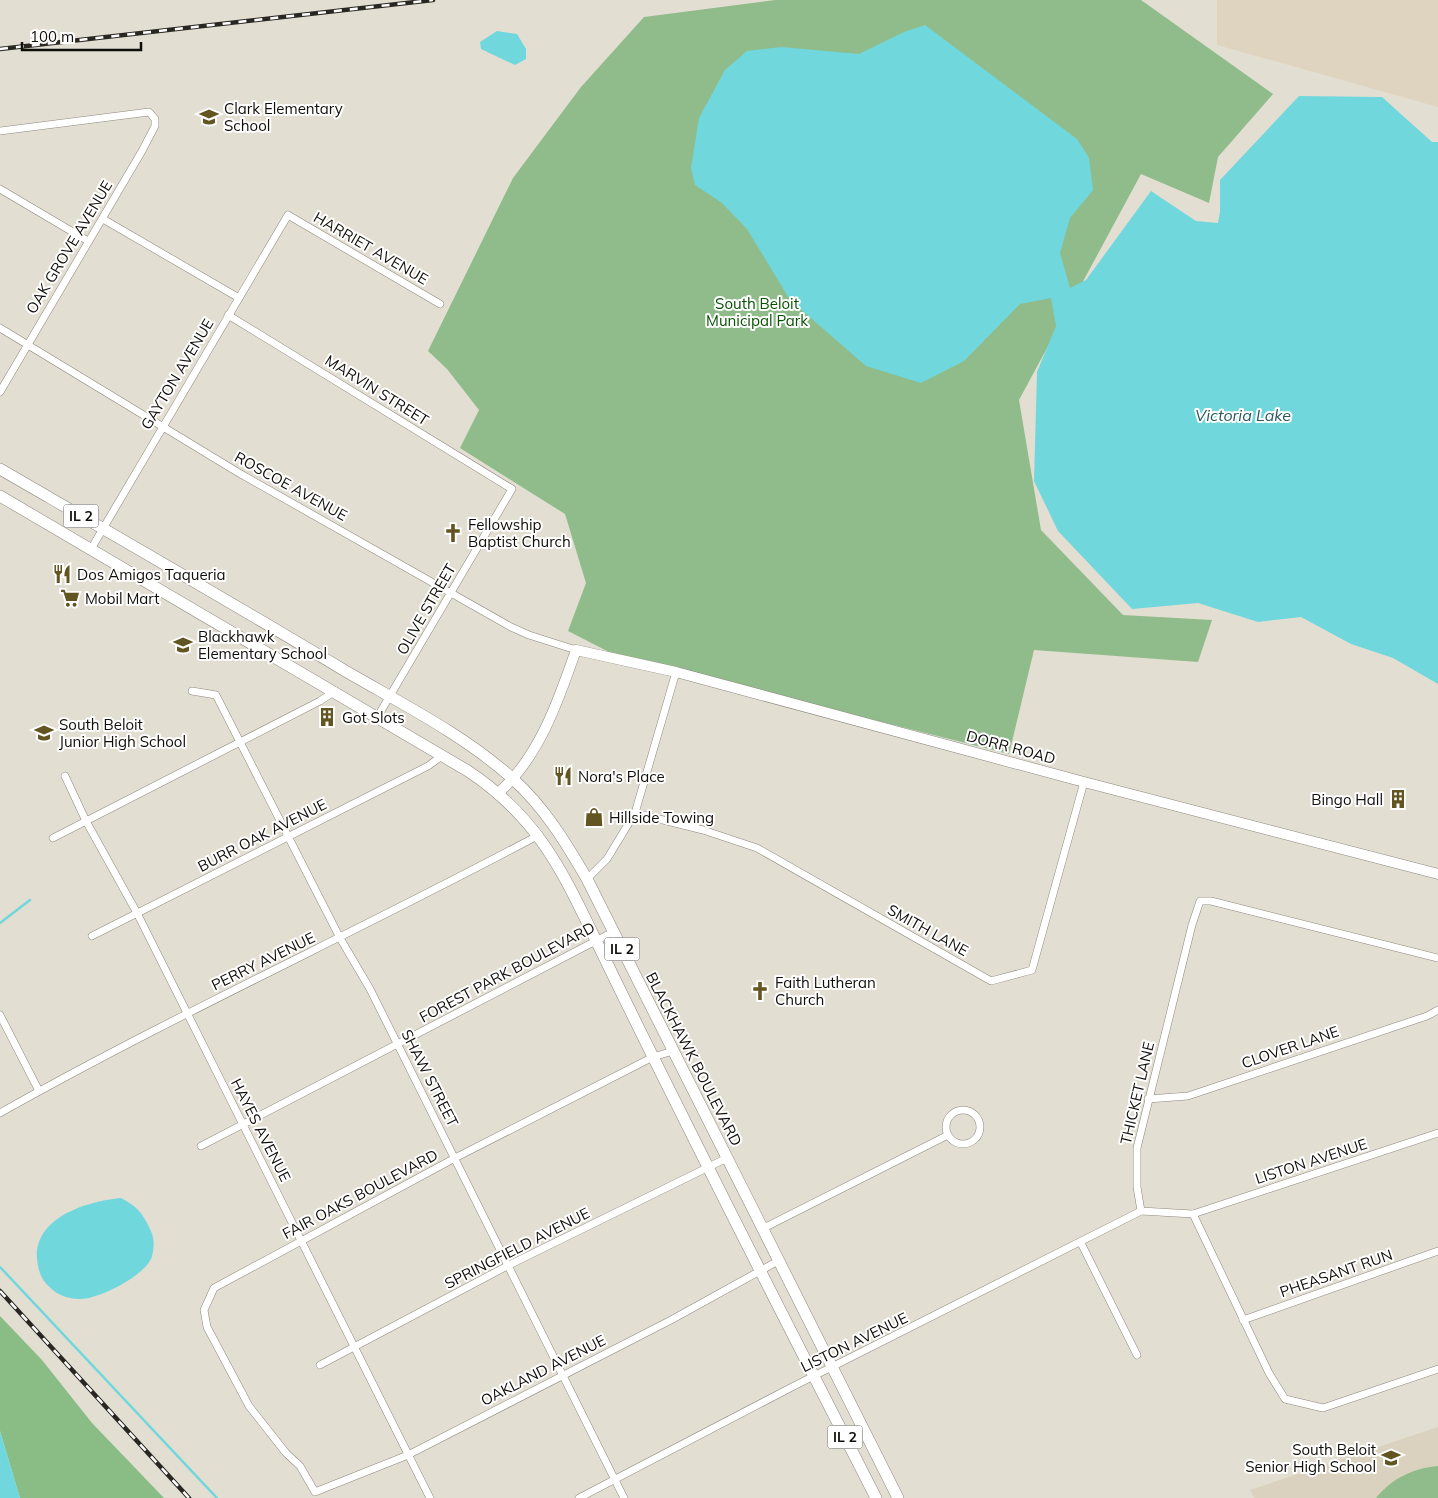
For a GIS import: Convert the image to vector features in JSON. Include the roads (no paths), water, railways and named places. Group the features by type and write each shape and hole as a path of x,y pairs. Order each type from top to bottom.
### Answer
{"main road":[{"name":"BLACKHAWK BOULEVARD","path":"0,469 470,746 514,780 541,808 558,830 587,879 898,1498"},
{"name":"IL 2","path":"0,496 443,755 498,793 539,835 574,895 708,1168 876,1498"}],"street":[{"name":"OAK GROVE AVENUE","path":"0,131 149,112 154,115 154,126 102,219 0,392"},
{"path":"0,188 88,241"},
{"name":"GAYTON AVENUE","path":"91,549 288,215"},
{"name":"HARRIET AVENUE","path":"288,215 440,304"},
{"path":"102,219 238,298"},
{"name":"MARVIN STREET","path":"228,315 512,489"},
{"name":"ROSCOE AVENUE","path":"0,328 240,473 452,592 529,635 576,650"},
{"name":"OLIVE STREET","path":"378,716 512,489"},
{"path":"498,793 514,780 526,762 558,700 576,650"},
{"name":"DORR ROAD","path":"576,650 676,672 1084,782 1438,874"},
{"path":"587,879 607,859 635,813 676,672"},
{"name":"SHAW STREET","path":"192,691 216,695 340,938 370,989 624,1498"},
{"path":"53,838 320,701 335,691"},
{"name":"BURR OAK AVENUE","path":"92,936 428,766 443,755"},
{"name":"HAYES AVENUE","path":"65,776 86,821 137,913 430,1498"},
{"name":"SMITH LANE","path":"635,813 703,830 757,848 991,981 1032,970 1084,782"},
{"name":"PERRY AVENUE","path":"0,1113 187,1014 340,938 539,835"},
{"name":"THICKET LANE","path":"1141,1211 1137,1187 1137,1148 1192,925 1200,901 1211,901 1283,918 1438,958"},
{"name":"FOREST PARK BOULEVARD","path":"201,1146 242,1123 398,1045 613,932"},
{"name":"CLOVER LANE","path":"1148,1099 1188,1096 1427,1016 1438,1010"},
{"path":"0,1015 39,1091"},
{"name":"FAIR OAKS BOULEVARD","path":"315,1492 300,1466 286,1454 249,1406 208,1327 204,1310 206,1300 214,1288 455,1158 654,1057 673,1051"},
{"path":"959,1111 970,1112 977,1119 978,1135 970,1142 959,1143 948,1135 947,1122 954,1113 959,1111"},
{"name":"LISTON AVENUE","path":"1193,1214 1438,1133"},
{"path":"762,1229 948,1135"},
{"name":"SPRINGFIELD AVENUE","path":"320,1365 509,1266 727,1158"},
{"path":"1141,1211 1193,1214 1269,1374 1285,1399 1323,1408 1438,1369"},
{"name":"LISTON AVENUE","path":"579,1498 814,1376 1081,1243 1141,1211"},
{"path":"1081,1243 1137,1355"},
{"name":"PHEASANT RUN","path":"1243,1320 1438,1251"},
{"name":"OAKLAND AVENUE","path":"315,1492 408,1455 671,1320 778,1262"}],"water":[{"name":"Victoria Lake","path":"925,25 1077,139 1089,158 1093,190 1070,218 1060,253 1070,288 1086,280 1151,191 1196,221 1218,223 1220,180 1299,96 1382,97 1432,142 1438,142 1438,684 1393,658 1351,644 1301,617 1258,622 1198,603 1132,609 1058,531 1034,481 1037,372 1056,326 1051,298 1020,304 964,361 921,383 866,366 790,300 747,229 722,203 695,185 691,168 699,118 725,70 747,51 781,47 859,54 904,32"},
{"path":"497,31 517,34 526,49 526,59 515,65 481,49 480,42"},
{"path":"121,1198 138,1210 151,1230 154,1248 148,1263 132,1278 98,1295 76,1299 56,1293 44,1281 38,1265 38,1244 44,1232 54,1222 79,1208"},
{"path":"0,1431 20,1498 0,1498"}],"waterway":[{"path":"0,923 30,900"},
{"path":"0,1267 217,1498"}],"railway":[{"path":"0,49 433,0"},
{"path":"0,1291 189,1498"}],"place":[{"name":"Clark Elementary School","path":"209,117"},
{"name":"Fellowship Baptist Church","path":"453,533"},
{"name":"Dos Amigos Taqueria","path":"62,574"},
{"name":"Mobil Mart","path":"70,598"},
{"name":"Blackhawk Elementary School","path":"183,645"},
{"name":"Got Slots","path":"327,717"},
{"name":"South Beloit Junior High School","path":"44,733"},
{"name":"Nora's Place","path":"563,776"},
{"name":"Bingo Hall","path":"1398,799"},
{"name":"Hillside Towing","path":"594,817"},
{"name":"Faith Lutheran Church","path":"760,991"},
{"name":"South Beloit Senior High School","path":"1391,1458"}],"park label":[{"name":"South Beloit Municipal Park","path":"757,312"}]}
